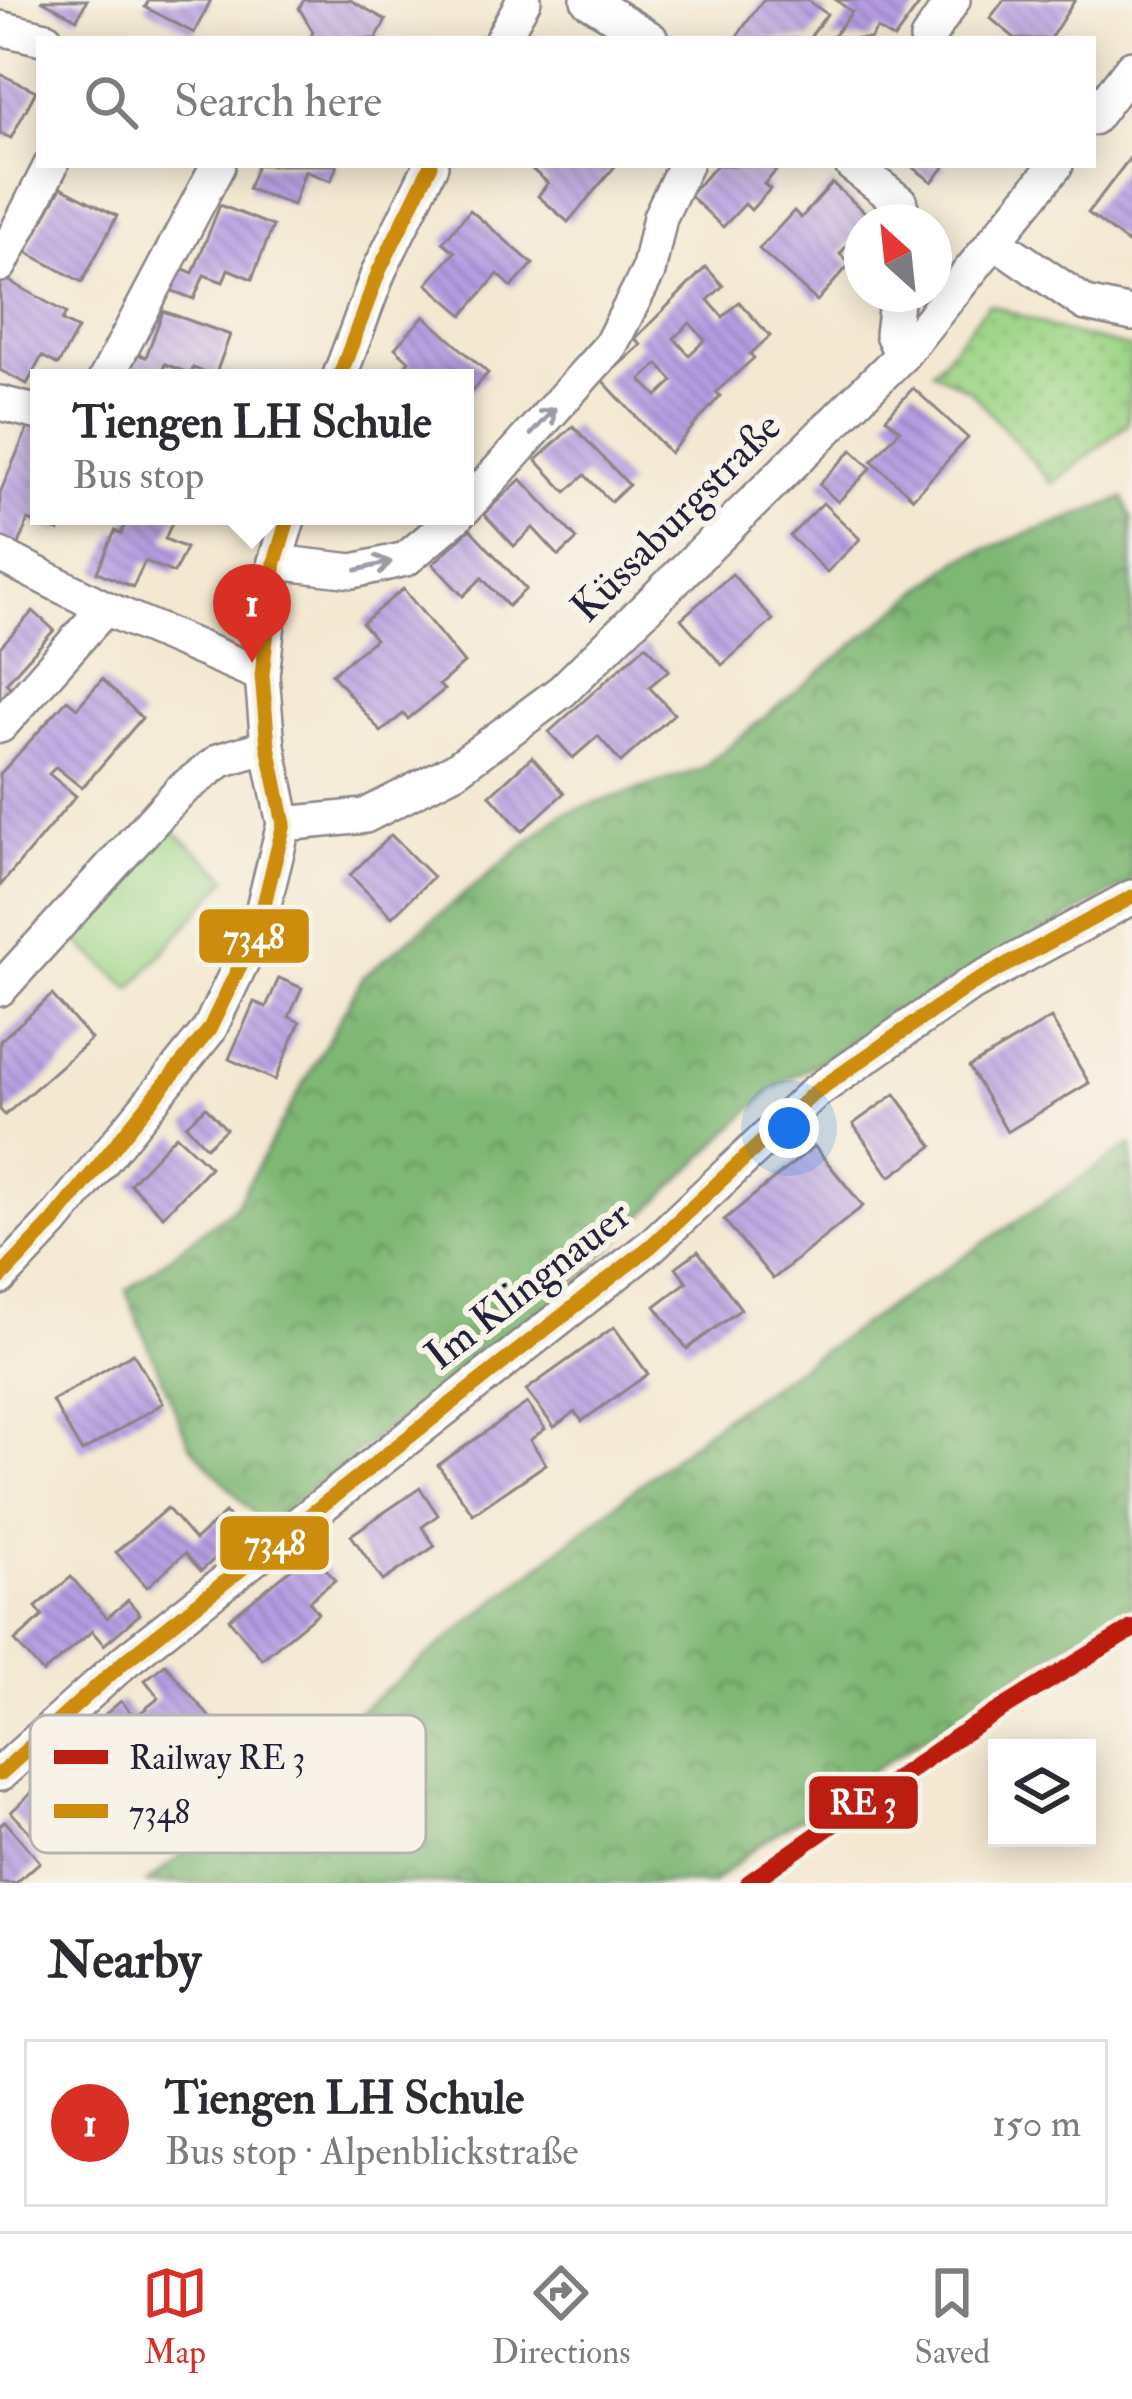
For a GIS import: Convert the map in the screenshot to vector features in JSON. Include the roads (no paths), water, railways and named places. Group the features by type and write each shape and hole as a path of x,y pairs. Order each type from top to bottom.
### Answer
{"street":[{"path":"504,36 524,0"},
{"path":"588,0 646,36"},
{"path":"929,36 953,0"},
{"path":"0,28 36,37"},
{"path":"1096,114 1132,68"},
{"path":"0,265 49,168"},
{"path":"111,369 216,168"},
{"path":"341,369 379,271 430,168"},
{"path":"474,498 610,346 648,272 660,217 684,168"},
{"path":"856,168 900,204"},
{"name":"Küssaburgstraße","path":"284,824 365,816 455,770 562,691 902,355 1054,168"},
{"path":"997,242 1086,304 1132,314"},
{"path":"895,312 892,334 902,355"},
{"path":"0,403 30,411"},
{"path":"0,1278 52,1223 209,1030 257,928 284,824 268,746 262,675 275,562 286,525"},
{"path":"275,562 352,572 406,559 447,525"},
{"path":"0,555 105,608 262,675"},
{"path":"0,726 105,608"},
{"path":"0,989 180,791 221,760 268,746"},
{"name":"Im Klingnauer","path":"66,1715 144,1645 651,1246 814,1093 968,986 1132,897"},
{"name":"Im Klingnauer","path":"0,1774 30,1747"}],"place":[{"name":"Tiengen LH Schule","path":"252,663"}]}
